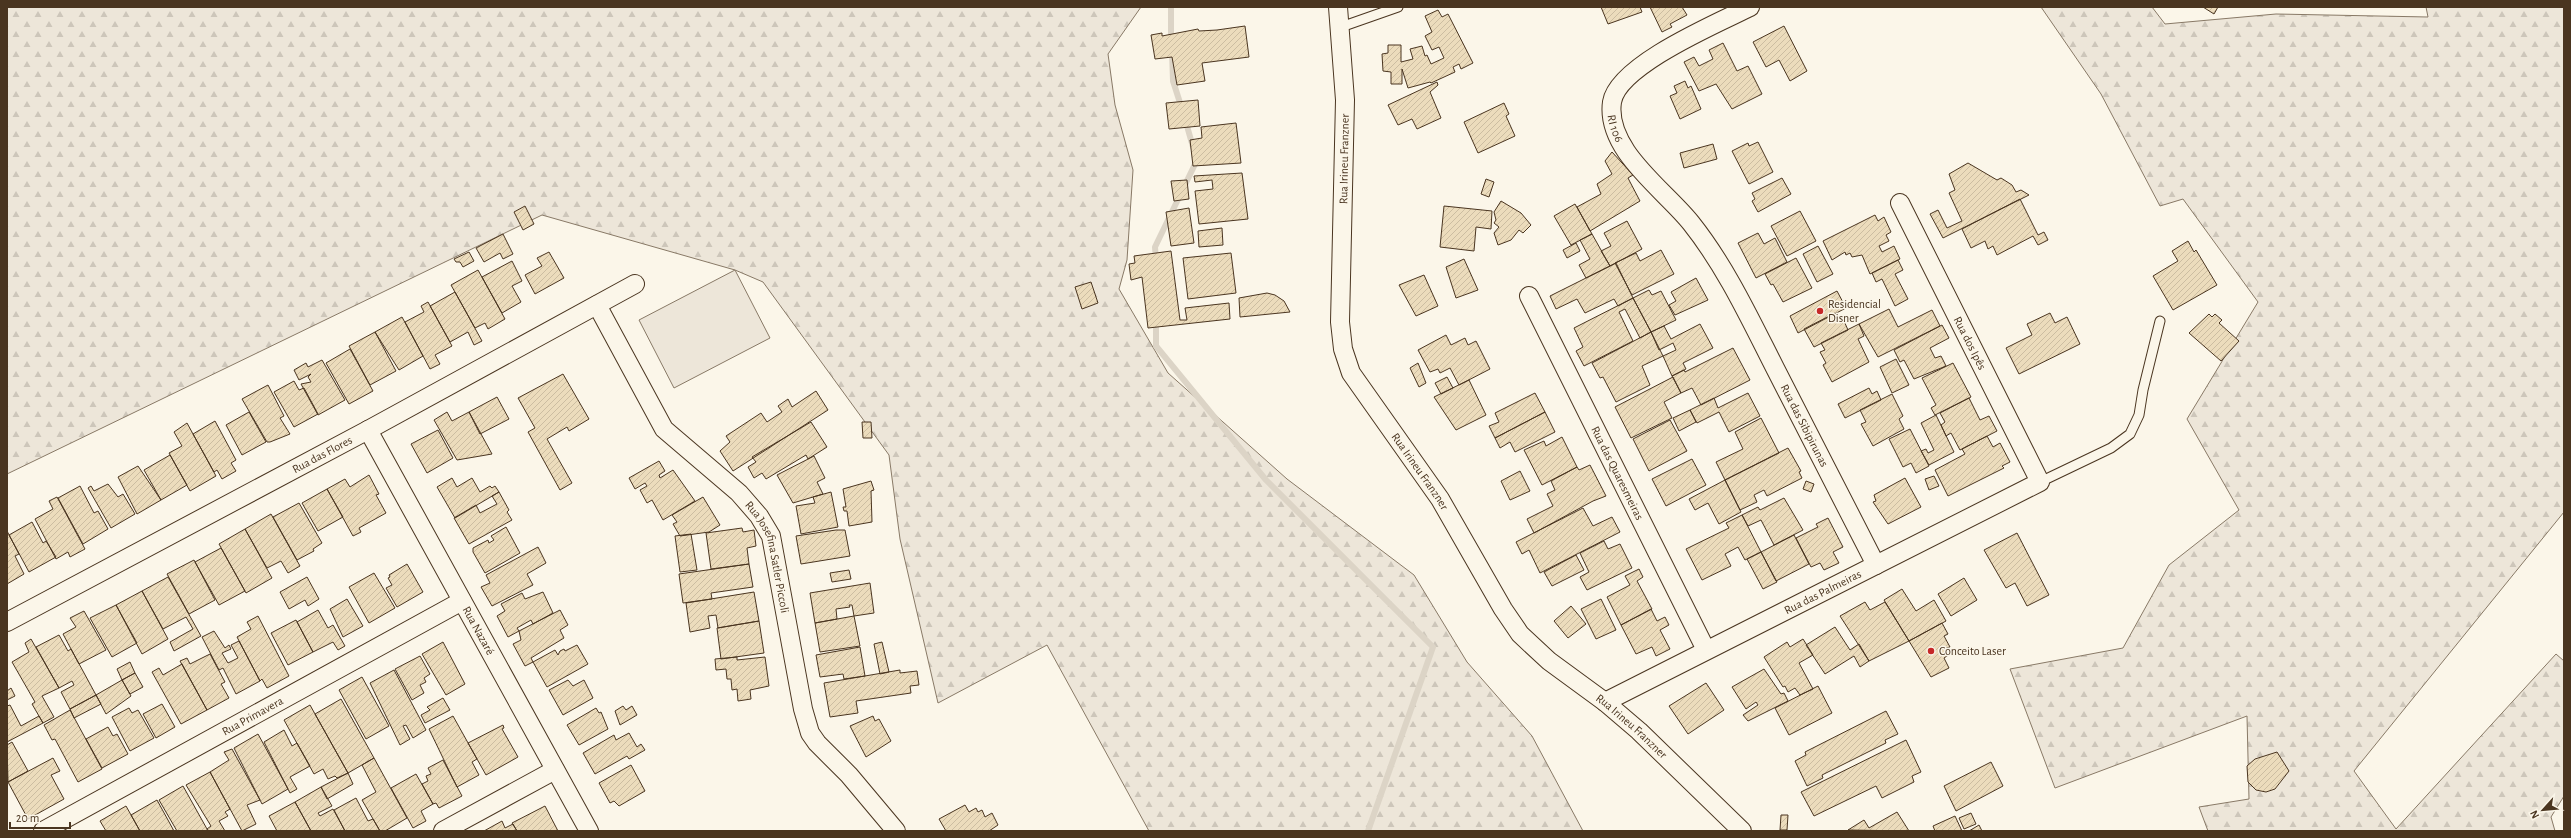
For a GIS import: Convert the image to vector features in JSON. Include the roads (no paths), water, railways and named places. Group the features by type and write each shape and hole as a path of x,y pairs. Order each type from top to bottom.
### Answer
{"street":[{"name":"Rua Irineu Franzner","path":"1338,7 1341,27 1345,100 1340,322 1343,349 1351,373 1440,499 1503,609 1520,634 1549,660 1605,702 1639,731 1742,831"},
{"name":"RI 106","path":"1733,287 1692,223 1630,157 1613,123 1612,101 1623,81 1639,66 1692,36 1750,7"},
{"name":"Rua dos Ipês","path":"1900,203 2040,482"},
{"name":"Rua das Flores","path":"7,622 368,430 635,284"},
{"name":"Rua das Sibipirunas","path":"1733,287 1876,565"},
{"name":"Rua das Quaresmeiras","path":"1529,296 1706,650"},
{"name":"Rua Josefina Satler Piccoli","path":"597,305 664,428 740,493 759,516 771,536 803,709 810,733 896,831"},
{"name":"Rua Nazaré","path":"368,430 589,831"},
{"name":"Rua das Palmeiras","path":"1605,702 2040,482"},
{"name":"Rua Primavera","path":"43,831 462,601"},
{"path":"443,831 555,770"}],"lane":[{"path":"1341,27 1398,7"},
{"path":"2040,482 2111,448 2130,434 2139,415 2143,390 2160,321"}],"waterway":[{"path":"1171,7 1171,42"},
{"path":"1172,51 1173,81 1182,109"},
{"path":"1185,119 1193,147"},
{"path":"1156,261 1155,247 1197,160"},
{"path":"1156,320 1156,346 1266,480 1433,647 1368,831"}],"place":[{"name":"Residencial Disner","path":"1820,311"},
{"name":"Conceito Laser","path":"1931,651"}]}
